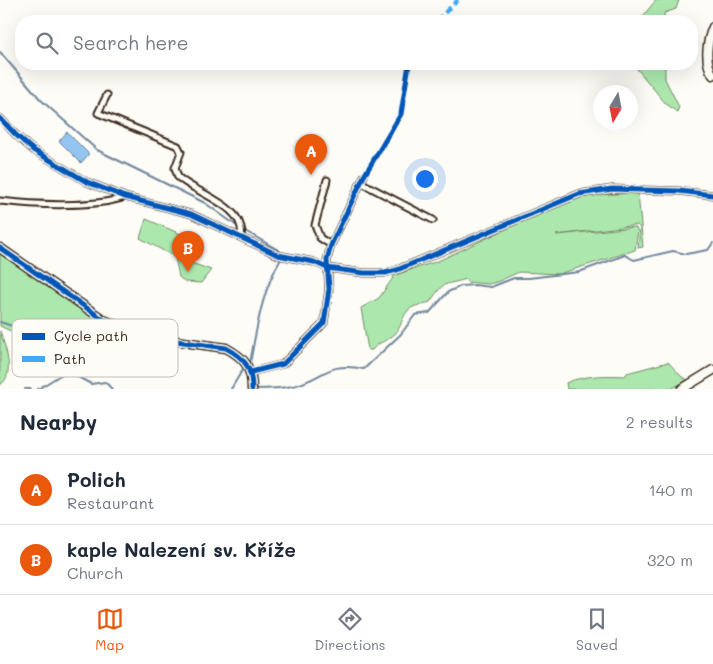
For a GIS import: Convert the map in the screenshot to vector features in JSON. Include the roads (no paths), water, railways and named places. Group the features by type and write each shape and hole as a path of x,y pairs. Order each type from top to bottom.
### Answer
{"street":[{"path":"713,28 708,53 708,62 713,75"},
{"path":"107,95 98,114 178,146 180,152 175,168 179,179 235,213 242,231 241,237"},
{"path":"0,118 33,150 87,182 125,197 174,209 278,255 314,262 327,268 374,274 397,270 579,194 632,189 680,190 713,195"},
{"path":"251,374 283,364 302,343 320,328 325,316 329,289 327,268 331,245 364,176"},
{"path":"327,180 315,225 320,238 331,245"},
{"path":"362,183 433,220"},
{"path":"0,201 69,204 117,200 125,197"},
{"path":"0,248 103,319"},
{"path":"178,341 226,348 244,360 251,374 252,389"},
{"path":"682,389 713,370"}],"water":[{"path":"67,132 89,154 81,163 59,141"}],"waterway":[{"path":"0,52 15,70"},
{"path":"15,70 41,100 97,150 205,203 237,226"},
{"path":"245,231 280,251"},
{"path":"253,389 293,386 341,367 364,369 401,334 415,315 429,313 448,292 461,286 491,287 514,278 579,272 625,255 634,260 673,251 686,254 708,250 713,243"},
{"path":"250,363 265,296 274,271 281,259"},
{"path":"0,322 12,326"},
{"path":"231,389 243,369"},
{"path":"38,389 57,377"},
{"path":"78,377 91,384 105,382 112,389"},
{"path":"25,389 31,389"}],"place":[{"name":"Polich","path":"311,175"},
{"name":"kaple Nalezení sv. Kříže","path":"188,272"}]}
